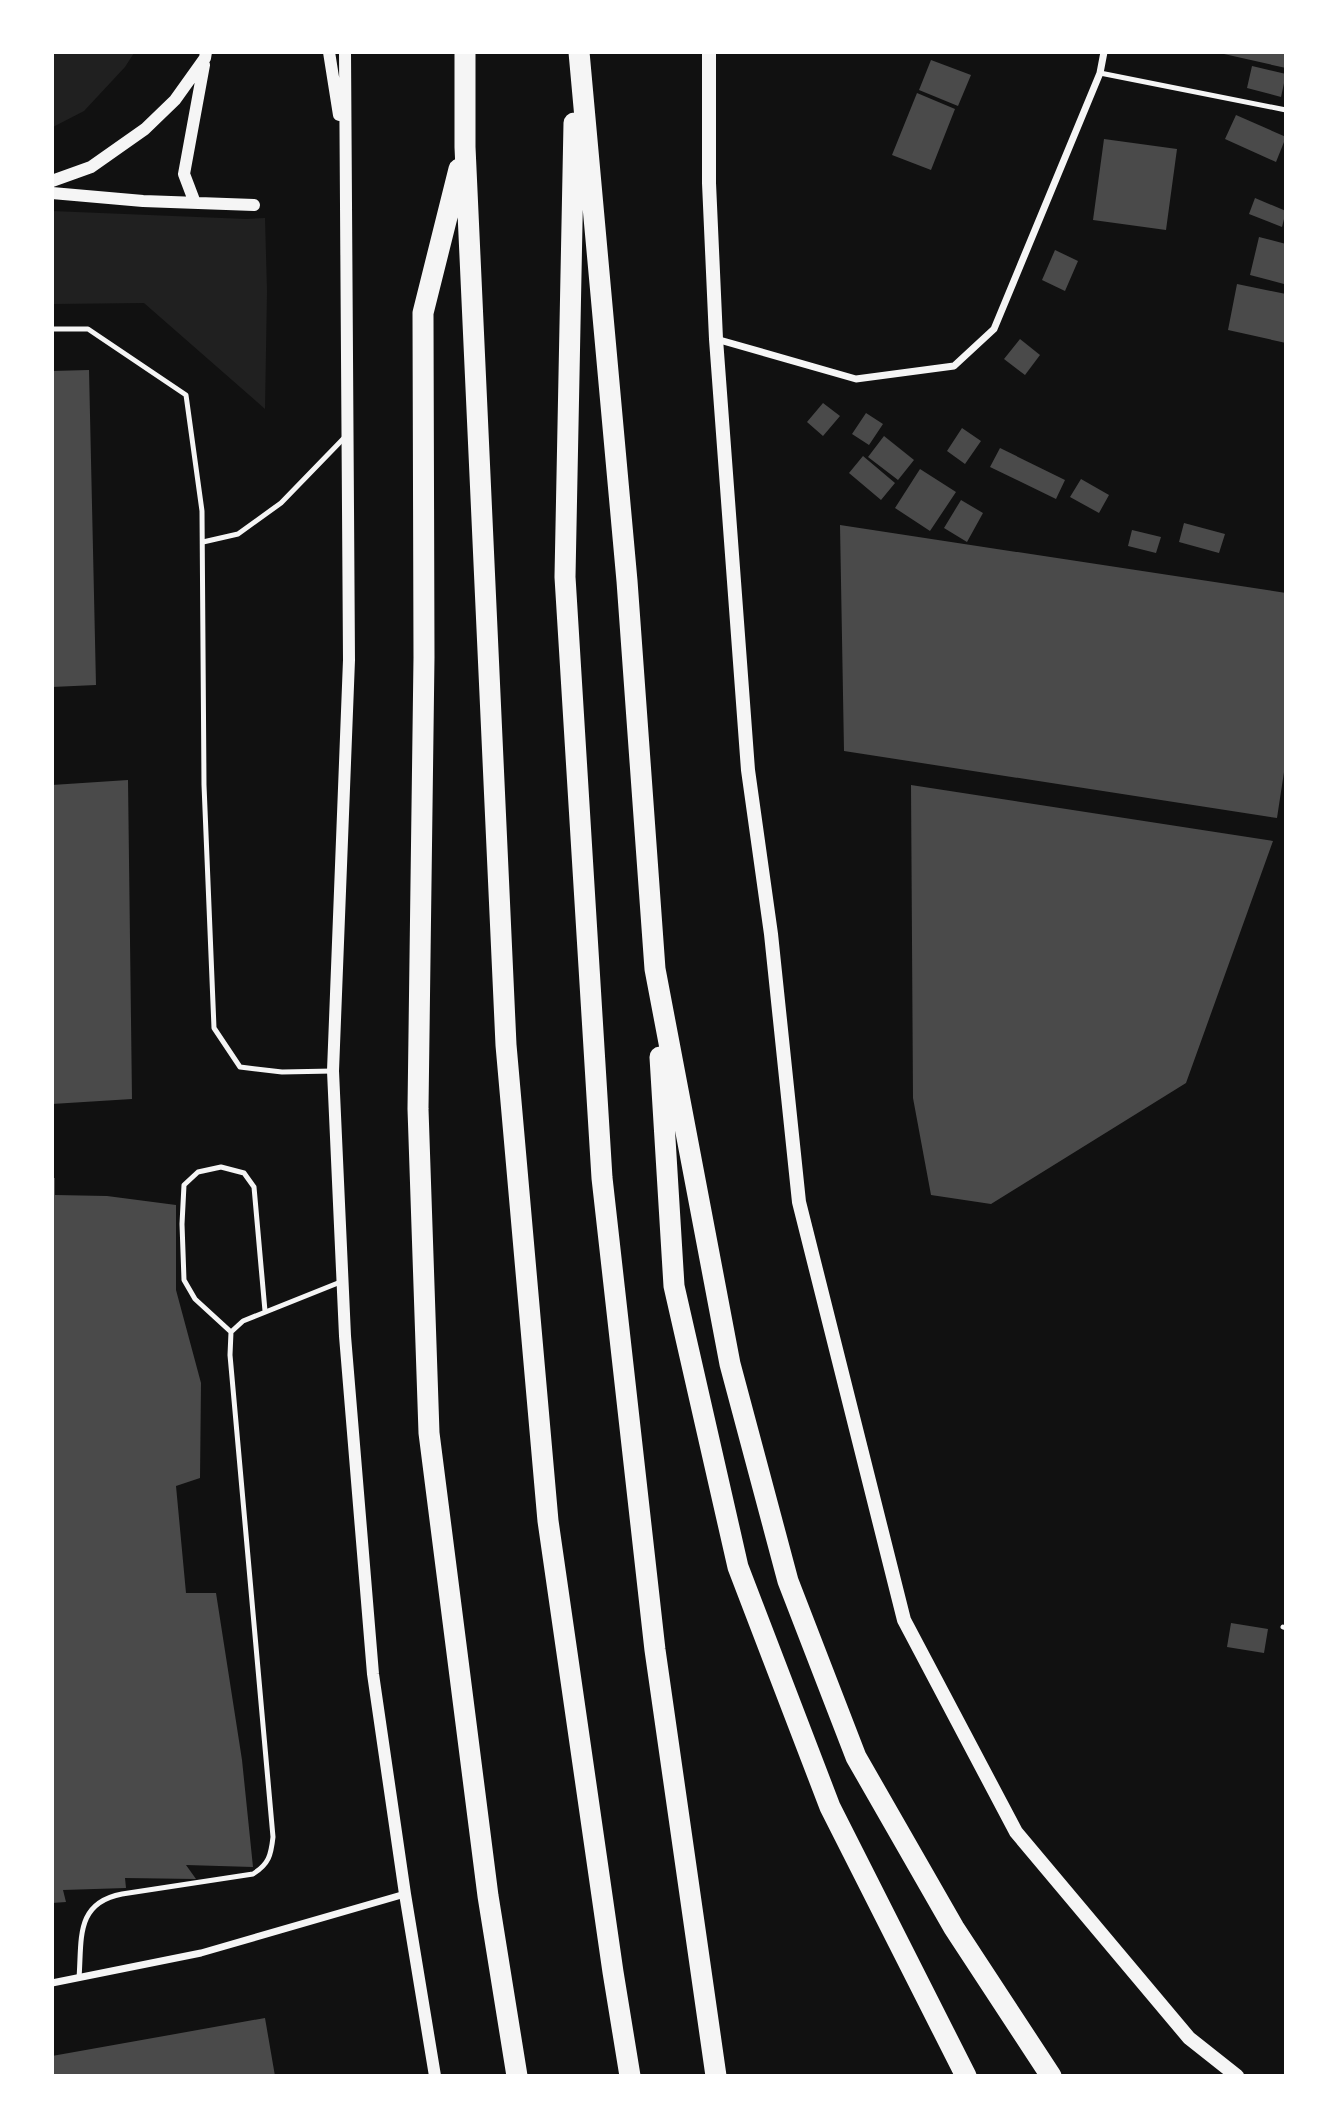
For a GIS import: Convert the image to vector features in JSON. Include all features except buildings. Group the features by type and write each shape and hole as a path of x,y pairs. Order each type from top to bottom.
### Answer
{"highway":[{"path":"465,52 465,147 506,1045 548,1521 612,1972 630,2076"},
{"path":"577,52 627,581 674,1286 738,1567 831,1807 966,2076"},
{"path":"577,52 565,577 602,1178 654,1650 716,2076"},
{"path":"465,147 423,313 424,657 418,1109 429,1433 488,1896 517,2076"},
{"path":"654,969 730,1364 788,1581 856,1757 954,1928 1051,2076"}],"main road":[{"path":"709,52 709,183 716,339 748,770 771,934 799,1202 904,1620 1016,1832 1189,2038 1237,2076"}],"street":[{"path":"329,52 345,153"},
{"path":"345,52 349,660 333,1071 343,1282 373,1674 435,2076"},
{"path":"716,339 856,379 954,366 995,329 1100,73 1104,52"},
{"path":"52,181 91,167 145,129 176,100 206,55"},
{"path":"195,203 184,174 206,55"},
{"path":"52,192 143,201 254,205"},
{"path":"52,1983 201,1953 405,1894"}],"lane":[{"path":"1100,73 1286,110"},
{"path":"52,329 88,329 186,395 202,511 204,785 214,1028 240,1067 282,1072 333,1071"},
{"path":"203,542 238,534 281,503 346,435"},
{"path":"231,1332 195,1299 184,1280 184,1185 198,1172 221,1167 244,1173 254,1187 265,1311"},
{"path":"79,1978 82,1930 87,1915 96,1904 110,1897 253,1874 265,1867 271,1856 273,1837 230,1355 231,1332 243,1321 265,1311 343,1282"}],"shaded area":[{"path":"53,52 134,53 125,67 84,111 53,127"},
{"path":"52,211 265,218 265,409 144,303 53,304"}]}
